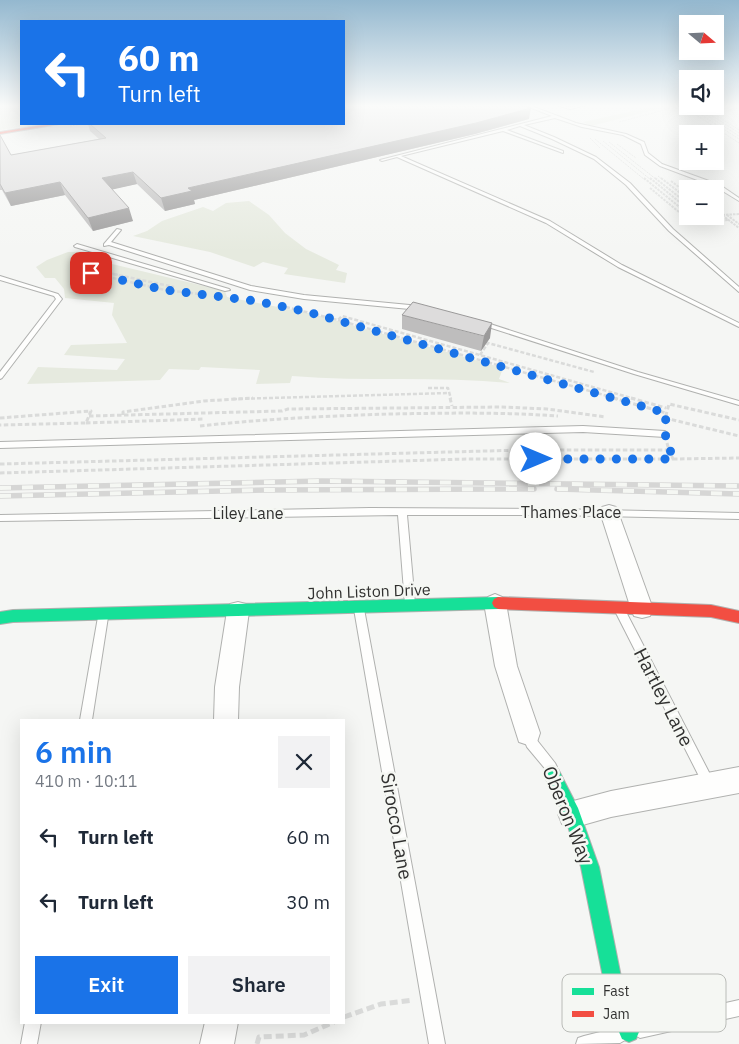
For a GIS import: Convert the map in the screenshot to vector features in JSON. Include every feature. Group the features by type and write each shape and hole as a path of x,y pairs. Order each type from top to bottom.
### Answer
{"street":[{"path":"609,512 642,609"},
{"name":"John Liston Drive","path":"0,618 495,603 711,611 738,617"},
{"name":"Oberon Way","path":"495,603 506,666 528,733"},
{"path":"226,719 227,687 238,611"},
{"name":"Oberon Way","path":"552,775 572,814 594,883 612,974"},
{"path":"572,814 611,804 739,780"},
{"path":"217,1044 222,1024"}],"lane":[{"path":"382,160 407,154"},
{"path":"586,154 595,158 632,188 671,230 739,290"},
{"path":"646,154 661,165 718,186 739,200"},
{"path":"398,156 548,222 620,266 739,326"},
{"path":"97,256 119,230"},
{"path":"108,243 250,288 304,297 430,310"},
{"path":"77,246 97,256 227,290"},
{"path":"0,278 56,295 59,298 0,377"},
{"path":"478,322 622,369 739,403"},
{"path":"0,445 583,429 664,430"},
{"path":"402,512 410,606"},
{"name":"Thames Place","path":"402,512 609,512 739,516"},
{"name":"Liley Lane","path":"0,518 203,513 402,512"},
{"name":"Sirocco Lane","path":"359,607 437,1044"},
{"name":"Hartley Lane","path":"619,608 709,785"},
{"path":"86,719 104,614"},
{"name":"Oberon Way","path":"528,733 531,743 550,765 552,775"},
{"path":"726,1011 739,1008"},
{"path":"29,1044 33,1024"},
{"path":"584,1044 629,1032"}],"path":[{"path":"608,154 677,211"},
{"path":"613,154 679,207"},
{"path":"618,154 679,205"},
{"path":"624,154 679,197"},
{"path":"631,173 653,172"},
{"path":"672,178 679,183"},
{"path":"727,214 739,224"},
{"path":"724,215 739,214"},
{"path":"724,217 739,228"},
{"path":"204,295 165,290 91,273 96,270 154,284 207,292"},
{"path":"279,306 338,320 614,401 666,413"},
{"path":"338,320 342,316 666,408"},
{"path":"480,355 488,343 503,347"},
{"path":"428,388 448,388 452,406"},
{"path":"89,416 173,404 228,399 449,393"},
{"path":"673,459 664,430 668,404 739,420"},
{"path":"123,412 282,411 288,409 452,406 547,409 614,418"},
{"path":"0,418 91,411 86,423"},
{"path":"665,418 739,436"},
{"path":"0,425 204,419"},
{"path":"657,425 664,430"},
{"path":"0,464 524,450 669,450"},
{"path":"282,465 283,457"},
{"path":"0,473 466,460 739,458"},
{"path":"345,1017 381,1004 428,998"},
{"path":"256,1044 259,1037 304,1035 329,1024"}],"shaded area":[{"path":"249,201 269,215 285,233 306,249 339,265 336,270 347,273 345,283 284,274 288,268 263,262 254,267 210,252 133,236 147,231 162,221 203,207 213,211 226,203"},
{"path":"68,252 88,252 91,259 225,291 227,297 313,314 503,368 499,379 510,383 292,376 290,383 256,384 260,370 201,367 199,370 169,369 160,380 27,384 38,367 117,370 125,359 64,355 71,345 127,343 112,315 114,303 65,298 64,289 55,278 45,278 36,267 47,260"}],"building":[{"path":"0,154 340,154 188,188 192,191 161,198 133,172 102,178 129,208 88,218 60,182 5,193 0,184"},
{"path":"413,302 492,323 484,336 402,315"}],"railway":[{"path":"0,488 322,481 739,486"},
{"path":"0,496 267,490 534,489"},
{"path":"557,489 739,494"}],"traffic: fast":[{"path":"0,618 13,616 498,603"},
{"path":"552,775 572,814 590,867 611,974"}],"traffic: jam":[{"path":"498,603 711,611 739,617"}],"route":[{"path":"91,273 165,290 256,301 308,312 666,413 665,434 673,459 536,459"}]}
